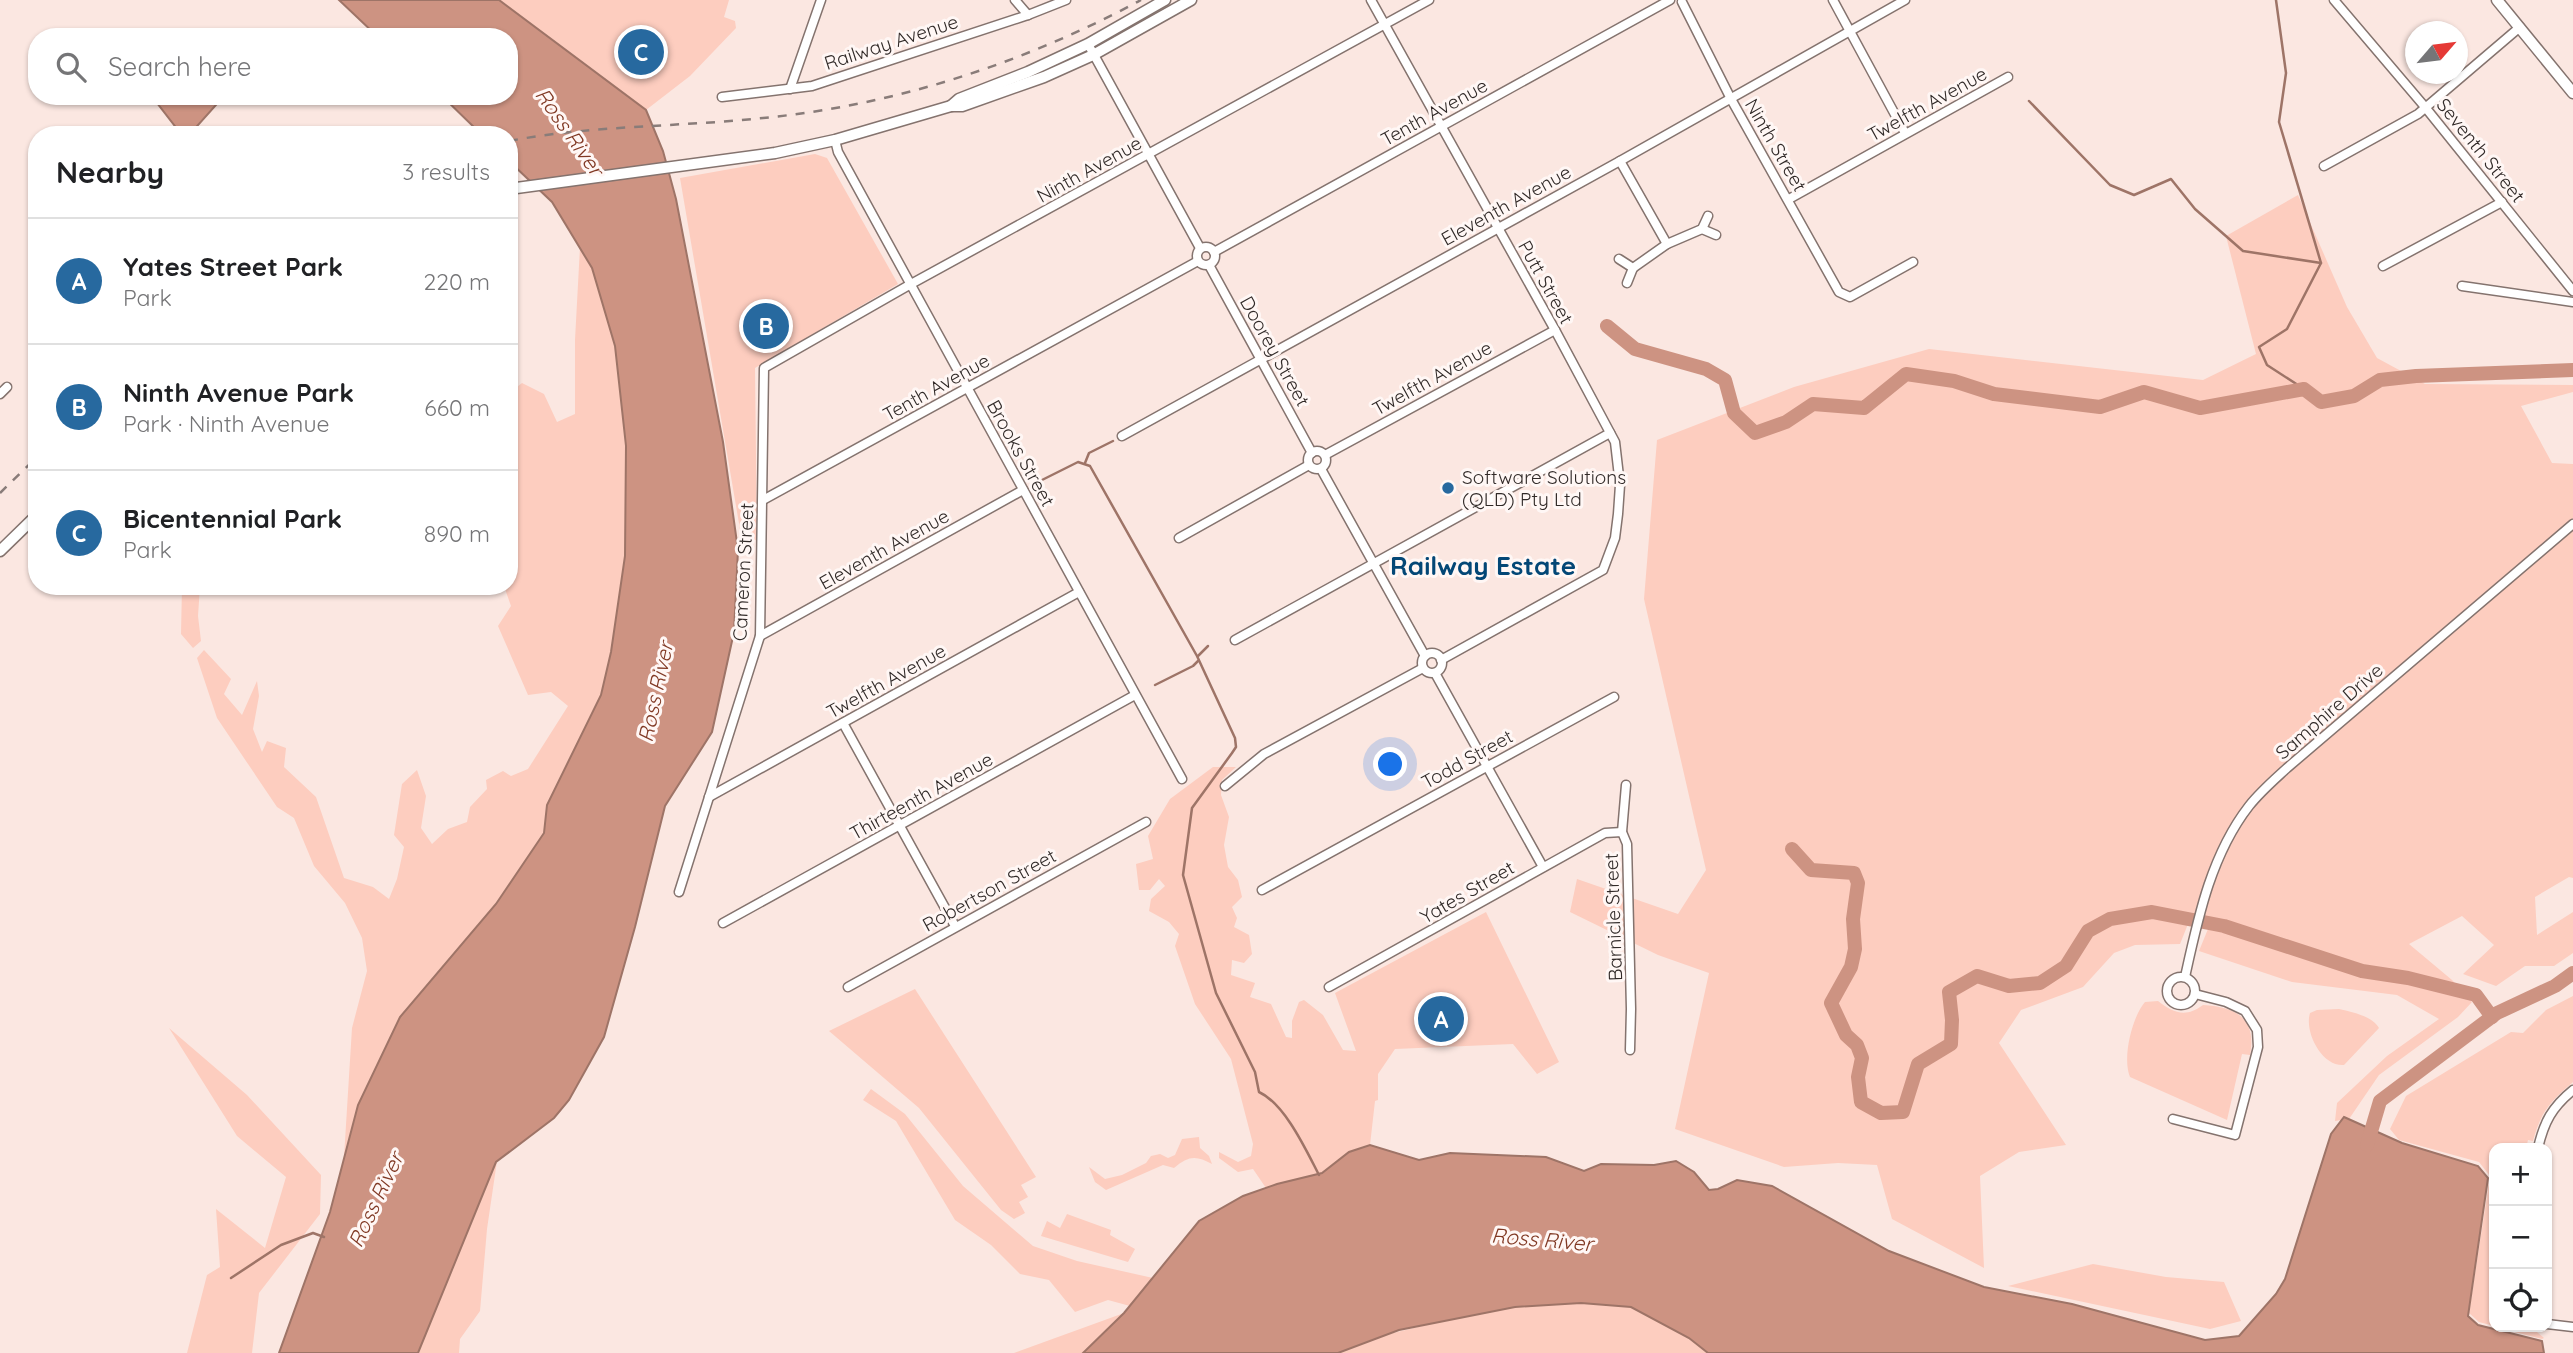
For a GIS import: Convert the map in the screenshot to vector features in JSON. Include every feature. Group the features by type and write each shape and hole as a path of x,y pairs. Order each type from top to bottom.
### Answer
{"main road":[{"path":"951,106 959,99 1087,44 1165,0"},
{"path":"518,188 775,153 835,140 951,106 962,106 1093,55 1191,0"},
{"path":"2497,0 2573,93"},
{"path":"2563,80 2573,86"},
{"path":"0,551 28,524"}],"street":[{"path":"790,89 821,0"},
{"path":"1015,0 1028,15"},
{"name":"Railway Avenue","path":"722,97 823,82 1066,0"},
{"name":"Putt Street","path":"1371,0 1610,433"},
{"name":"Ninth Avenue","path":"764,368 911,284 1429,0"},
{"path":"1671,0 1676,3 1684,1"},
{"name":"Tenth Avenue","path":"1214,252 1671,0"},
{"path":"1833,0 1905,133"},
{"name":"Eleventh Avenue","path":"1122,436 1905,0"},
{"name":"Seventh Street","path":"2334,0 2425,107 2573,291"},
{"name":"Ninth Street","path":"1684,1 1731,99 1839,292 1850,297 1913,262"},
{"path":"2324,166 2418,114 2520,27"},
{"path":"1087,44 1200,248"},
{"name":"Twelfth Avenue","path":"1789,199 2008,77"},
{"name":"Brooks Street","path":"835,140 838,152 1182,779"},
{"path":"1620,161 1667,244"},
{"path":"2383,267 2502,202"},
{"path":"1627,283 1633,268 1667,244 1702,229 1708,216"},
{"path":"1702,229 1716,234"},
{"path":"1208,247 1214,252 1214,261 1209,265 1198,261 1197,253 1200,248 1208,247"},
{"path":"1619,259 1633,268"},
{"name":"Tenth Avenue","path":"763,500 1198,261"},
{"name":"Doorey Street","path":"1209,265 1312,453"},
{"path":"2462,286 2573,302"},
{"name":"Twelfth Avenue","path":"1325,455 1555,330"},
{"name":"Cameron Street","path":"679,892 760,636 764,368"},
{"path":"1235,640 1610,433 1616,450 1619,485 1615,538 1603,570 1441,660"},
{"path":"1318,451 1325,455 1326,463 1321,469 1316,470 1309,465 1308,460 1312,453 1318,451"},
{"path":"1179,538 1309,465"},
{"path":"1321,469 1425,656"},
{"name":"Eleventh Avenue","path":"760,636 1023,489"},
{"name":"Samphire Drive","path":"2185,977 2213,871 2225,844 2249,806 2265,787 2573,524"},
{"name":"Twelfth Avenue","path":"709,797 1079,592"},
{"path":"1434,653 1441,660 1440,669 1435,673 1429,673 1423,668 1422,661 1425,656 1434,653"},
{"path":"1225,786 1264,754 1423,668"},
{"path":"1435,673 1543,867"},
{"name":"Thirteenth Avenue","path":"723,923 1135,695"},
{"name":"Todd Street","path":"1262,890 1614,697"},
{"path":"843,723 955,926"},
{"name":"Barnicle Street","path":"1626,785 1622,831 1627,844 1630,1050"},
{"name":"Robertson Street","path":"848,987 1146,822"},
{"name":"Yates Street","path":"1329,987 1605,832 1622,831"},
{"path":"2185,977 2192,982 2195,994 2192,1000 2184,1004 2175,1003 2169,997 2169,984 2176,978 2185,977"},
{"path":"2173,1119 2235,1135 2258,1048 2257,1030 2245,1011 2235,1005 2195,994"},
{"path":"2540,1143 2549,1114 2573,1090"},
{"path":"2552,1325 2570,1327"}],"shaded area":[{"path":"499,0 729,0 724,17 735,21 736,28 690,76 646,110"},
{"path":"815,154 827,158 898,284 755,368 757,540 742,541 680,178"},
{"path":"2298,195 2347,307 2377,358 2425,384 2573,385 2573,392 2521,406 2552,463 2573,464 2573,878 2569,877 2535,897 2537,935 2573,912 2573,953 2554,966 2525,966 2496,986 2463,974 2494,945 2462,916 2409,944 2452,980 2472,1002 2458,1017 2379,1075 2349,1119 2335,1121 2337,1103 2387,1056 2439,1019 2397,995 2292,982 2199,951 2208,929 2188,924 2180,944 2135,945 2114,953 2083,987 2021,1010 1999,1043 2066,1145 2019,1152 1980,1176 1984,1268 1892,1219 1877,1165 1838,1163 1784,1167 1675,1129 1709,973 1658,955 1570,912 1577,879 1678,914 1706,870 1644,599 1657,440 1794,387 1929,349 2203,380 2256,354 2226,236"},
{"path":"580,247 592,268 615,346 626,446 625,556 611,652 601,695 547,805 544,833 358,1105 344,1157 352,1028 367,971 362,938 345,903 314,866 294,818 277,807 217,718 197,658 204,650 231,679 224,694 242,715 257,681 259,696 253,729 262,752 267,741 286,748 284,767 316,797 344,878 373,887 389,899 397,879 404,847 394,835 402,784 417,770 426,796 421,828 432,844 448,829 467,822 470,807 487,789 486,780 503,771 511,776 528,769 568,706 551,692 528,695 498,626 511,606 507,595 518,595 518,386 522,383 544,394 557,422 575,414 575,340"},
{"path":"182,595 199,595 198,616 201,641 193,648 181,634"},
{"path":"1213,767 1236,767 1222,780 1221,795 1229,817 1224,845 1228,867 1238,880 1242,897 1232,907 1237,918 1234,927 1249,935 1252,954 1244,963 1232,960 1231,975 1255,983 1250,997 1271,1004 1286,1037 1292,1038 1292,1021 1299,1002 1304,1000 1323,1015 1343,1050 1356,1051 1335,993 1486,912 1559,1062 1537,1074 1513,1044 1395,1049 1378,1074 1378,1100 1375,1101 1370,1145 1349,1152 1322,1173 1266,1188 1253,1169 1238,1172 1219,1158 1219,1152 1238,1162 1251,1156 1253,1144 1231,1059 1195,1004 1175,946 1179,934 1169,922 1149,911 1151,899 1165,886 1159,879 1150,890 1139,890 1136,864 1153,859 1148,836 1170,799"},
{"path":"915,989 1036,1177 1021,1185 1028,1197 1019,1202 1025,1213 1014,1219 1001,1210 919,1108 829,1031"},
{"path":"2573,996 2573,1082 2547,1108 2533,1141 2489,1143 2489,1175 2479,1162 2399,1140 2390,1129 2406,1096 2511,1032 2523,1033 2546,1010"},
{"path":"2158,1001 2169,1009 2185,1013 2203,1005 2215,1006 2235,1012 2247,1024 2250,1032 2250,1055 2242,1054 2227,1120 2130,1077 2128,1049 2136,1017 2145,1002"},
{"path":"2339,1009 2367,1018 2379,1028 2344,1065 2329,1060 2316,1047 2309,1021 2310,1013 2317,1010"},
{"path":"169,1028 247,1095 321,1175 320,1214 259,1293 252,1353 187,1353 207,1275 220,1267 216,1209 265,1248 286,1177 237,1136"},
{"path":"871,1089 905,1114 963,1186 1033,1246 1077,1261 1153,1278 1130,1306 1108,1300 1075,1312 1049,1280 1020,1274 991,1245 955,1220 896,1121 863,1100"},
{"path":"1199,1137 1200,1148 1209,1156 1212,1164 1192,1158 1174,1168 1163,1165 1106,1190 1095,1182 1089,1167 1105,1179 1122,1175 1146,1163 1151,1156 1160,1154 1168,1158 1175,1155 1182,1139"},
{"path":"497,1161 487,1229 480,1311 460,1339 459,1353 418,1353"},
{"path":"2489,1183 2489,1325 2479,1322 2469,1313"},
{"path":"1067,1214 1111,1230 1110,1235 1135,1249 1128,1262 1041,1236 1047,1221 1060,1228"},
{"path":"2093,1264 2166,1277 2224,1282 2241,1321 2210,1329 2008,1286"},
{"path":"1574,1289 1709,1327 1739,1353 1311,1353"},
{"path":"1124,1313 1083,1353 1014,1353"},
{"path":"2515,1332 2537,1332 2544,1338"}],"water":[{"name":"Ross River","path":"339,0 499,0 646,110 663,151 676,199 723,442 738,550 734,632 712,732 665,806 604,1037 569,1100 554,1118 496,1162 418,1353 279,1353 330,1212 358,1105 400,1017 496,904 544,833 547,805 601,695 611,652 625,556 626,446 615,346 592,268 552,202 518,170 518,126 473,126 451,105 518,105 518,28 369,28"},
{"path":"159,105 216,105 197,126 175,126"},
{"name":"Ross River","path":"2344,1117 2402,1143 2478,1166 2488,1178 2468,1316 2478,1325 2489,1328 2489,1332 2506,1332 2542,1341 2544,1353 1708,1353 1689,1338 1631,1307 1581,1303 1515,1307 1399,1330 1338,1353 1083,1353 1124,1313 1199,1221 1243,1196 1322,1173 1349,1152 1370,1145 1419,1160 1450,1153 1546,1157 1584,1171 1601,1164 1654,1165 1676,1161 1694,1172 1709,1190 1737,1180 1772,1186 1889,1251 1984,1287 2072,1304 2205,1340 2239,1336 2276,1294 2285,1279 2331,1134"}],"waterway":[{"path":"2276,0 2286,73 2279,122 2321,263 2287,329 2259,347 2267,365 2304,389"},
{"path":"2029,101 2110,185 2134,195 2171,179 2195,209 2243,251 2321,263"},
{"path":"1607,326 1635,349 1706,369 1725,380 1734,413 1755,433 1786,422 1813,404 1864,408 1906,374 1954,381 1994,394 2100,407 2144,392 2200,408 2304,389 2321,402 2354,396 2380,380 2416,376 2573,370"},
{"path":"1085,463 1089,453 1113,441"},
{"path":"1034,484 1078,462 1090,466 1197,656 1235,738 1236,747 1192,808 1183,875 1216,993 1255,1072 1259,1092 1269,1098 1286,1117 1319,1175"},
{"path":"1198,656 1208,646"},
{"path":"1155,685 1198,661"},
{"path":"1792,849 1811,870 1854,873 1858,883 1853,919 1855,949 1851,967 1831,1003 1846,1035 1857,1045 1862,1058 1858,1077 1861,1102 1881,1113 1903,1112 1918,1064 1951,1044 1949,992 1977,976 2009,986 2040,983 2066,966 2088,931 2110,919 2152,912 2224,926 2362,971 2408,978 2476,995 2492,1017"},
{"path":"2367,1145 2380,1101 2497,1013 2555,986 2573,973"},
{"path":"231,1278 281,1245 313,1233 324,1237"}],"railway":[{"path":"518,140 604,129 763,118 862,103 910,92 1005,62 1097,23 1141,0"},
{"path":"0,493 28,466"}],"place":[{"name":"Bicentennial Park","path":"641,52"},
{"name":"Ninth Avenue Park","path":"766,326"},
{"name":"Software Solutions (QLD) Pty Ltd","path":"1448,488"},
{"name":"Yates Street Park","path":"1441,1019"}],"district":[{"name":"Railway Estate","path":"1483,566"}]}
